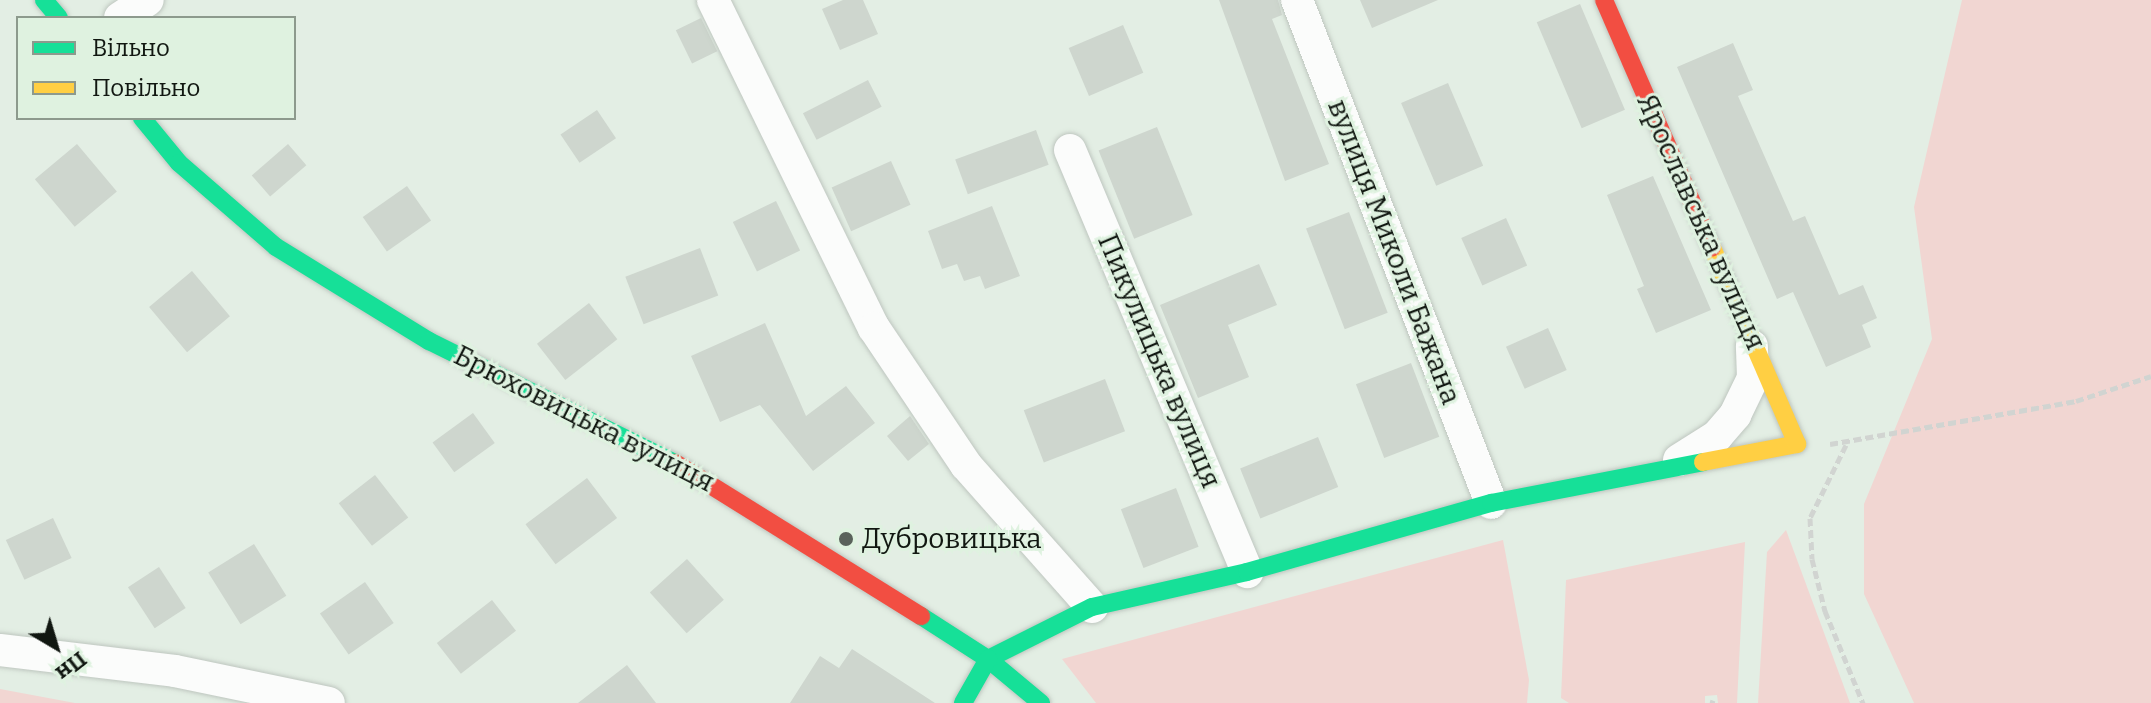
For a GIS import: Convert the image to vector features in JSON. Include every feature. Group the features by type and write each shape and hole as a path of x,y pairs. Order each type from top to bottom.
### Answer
{"street":[{"path":"44,0 57,16"},
{"path":"123,16 148,0"},
{"path":"713,0 874,328 966,465 1092,607"},
{"name":"вулиця Миколи Бажана","path":"1297,0 1491,503"},
{"name":"Ярославська вулиця","path":"1604,0 1797,444"},
{"name":"Брюховицька вулиця","path":"144,120 179,163 276,247 429,341 709,480 988,659 1041,703"},
{"name":"Пикулицька вулиця","path":"1070,150 1247,572"},
{"path":"1668,467 1717,436 1735,415 1753,378 1752,339"},
{"path":"963,703 988,659 1092,607 1247,572 1491,503 1797,444"},
{"path":"0,650 175,671 329,703"}],"path":[{"path":"1797,444 1846,444 2076,401 2151,376"},
{"path":"1846,444 1819,491 1810,518 1812,559 1825,611 1863,703"}],"shaded area":[{"path":"1962,0 2151,0 2151,703 1914,703 1864,594 1864,504 1932,339 1914,207"},
{"path":"1786,530 1850,703 1758,703 1767,552"},
{"path":"1503,540 1529,680 1527,703 1096,703 1062,659"},
{"path":"1745,542 1737,703 1718,703 1717,695 1705,696 1705,703 1569,703 1561,698 1566,580"},
{"path":"0,689 75,703 0,703"}],"building":[{"path":"843,0 863,0 878,34 840,50 822,9"},
{"path":"1219,0 1278,0 1282,15 1272,19 1329,164 1285,181"},
{"path":"1360,0 1438,0 1372,28"},
{"path":"1580,4 1625,110 1582,128 1537,22"},
{"path":"701,18 717,51 692,64 676,30"},
{"path":"1123,25 1143,73 1089,96 1069,48"},
{"path":"1733,43 1753,90 1738,96 1793,221 1805,216 1839,295 1863,285 1877,318 1862,325 1871,347 1826,367 1793,292 1777,299 1677,67"},
{"path":"868,80 882,107 817,140 803,113"},
{"path":"1448,83 1483,166 1436,186 1401,103"},
{"path":"597,110 616,138 580,163 561,135"},
{"path":"1157,127 1193,215 1134,239 1099,151"},
{"path":"1036,130 1049,165 968,194 955,159"},
{"path":"77,144 117,191 75,227 35,179"},
{"path":"288,144 306,165 270,197 252,175"},
{"path":"891,161 911,205 851,231 832,187"},
{"path":"1653,176 1711,310 1656,333 1637,289 1644,286 1607,195"},
{"path":"407,186 431,220 387,251 363,217"},
{"path":"776,201 800,250 757,271 733,222"},
{"path":"992,206 1020,276 985,289 980,276 964,281 957,264 942,269 928,231"},
{"path":"1349,212 1388,313 1345,329 1306,228"},
{"path":"1506,218 1527,266 1482,285 1461,238"},
{"path":"700,248 718,296 644,324 625,277"},
{"path":"1259,264 1277,305 1228,325 1249,377 1198,398 1160,305"},
{"path":"192,271 230,316 187,352 149,307"},
{"path":"589,303 617,339 565,380 537,344"},
{"path":"765,323 806,416 846,386 875,423 813,471 760,405 720,422 691,356"},
{"path":"1548,328 1567,370 1525,389 1506,347"},
{"path":"1411,363 1439,437 1384,458 1356,384"},
{"path":"1105,379 1125,431 1044,462 1024,410"},
{"path":"473,413 495,443 454,472 433,442"},
{"path":"910,416 929,444 908,461 887,436"},
{"path":"1318,437 1338,487 1260,519 1240,468"},
{"path":"375,475 408,518 372,546 339,503"},
{"path":"587,478 617,518 556,564 526,524"},
{"path":"1176,488 1199,547 1143,568 1121,509"},
{"path":"53,518 72,558 24,580 6,540"},
{"path":"254,544 286,596 241,624 208,573"},
{"path":"687,559 724,600 687,633 650,592"},
{"path":"159,567 186,608 155,628 128,587"},
{"path":"365,582 394,623 349,655 320,614"},
{"path":"492,600 516,631 461,674 437,643"},
{"path":"852,649 935,703 790,703 820,656 839,668"},
{"path":"627,665 656,703 578,703"}],"traffic: fast":[{"path":"44,0 57,16"},
{"path":"144,120 179,163 276,247 429,341 675,463"},
{"path":"988,659 1092,607 1247,572 1491,503 1703,462"},
{"path":"921,616 988,659 1041,703"},
{"path":"963,703 988,659"}],"traffic: slow":[{"path":"1703,462 1797,444 1712,248"}],"traffic: jam":[{"path":"1604,0 1712,248"},
{"path":"675,463 921,616"}],"place":[{"name":"Дубровицька","path":"846,539"}]}
